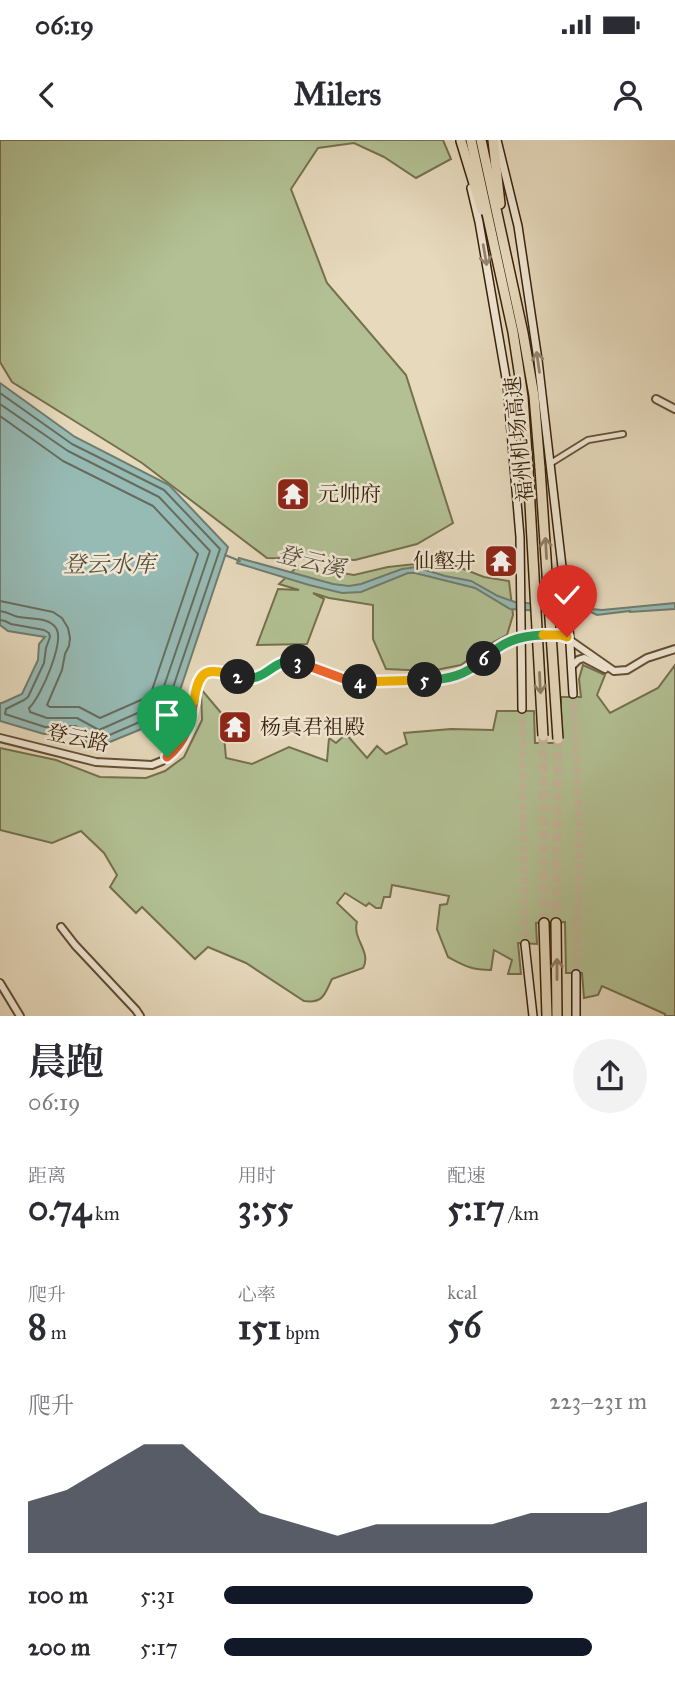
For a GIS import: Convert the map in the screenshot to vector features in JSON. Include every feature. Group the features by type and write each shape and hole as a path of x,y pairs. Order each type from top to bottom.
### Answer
{"highway":[{"name":"福州机场高速","path":"471,140 523,333 534,396 558,739"},
{"name":"福州机场高速","path":"481,140 523,397 543,736"},
{"path":"495,140 500,249"},
{"path":"460,141 500,249"},
{"path":"544,923 547,1016"},
{"path":"556,923 557,1016"}],"main road":[{"path":"495,140 518,226 538,360 569,627 573,694"},
{"path":"460,141 479,222 507,384 520,537 522,709"},
{"path":"525,944 533,1016"},
{"path":"576,974 576,1016"}],"street":[{"path":"656,400 675,409"},
{"path":"551,463 588,440 623,434"},
{"name":"登云路","path":"0,738 100,763 152,765 173,753 183,740 190,723 197,683 209,672 217,671 253,679 289,660 359,682 444,679 472,668 497,648 522,636 561,635 570,638"},
{"path":"570,638 580,649 611,670"},
{"path":"572,666 584,658 611,670 626,670 651,657 675,649"},
{"path":"61,927 140,1016"},
{"path":"0,984 20,1016"}],"green space":[{"path":"0,140 443,140 451,159 416,178 384,157 354,143 318,148 291,189 327,283 406,375 453,523 417,544 355,560 267,558 142,463 12,382 0,362"},
{"path":"443,561 484,577 509,581 513,615 507,635 461,665 431,671 386,669 373,639 373,605 313,593 324,599 307,644 257,645 278,589 299,590 279,584 298,566 354,575 388,567"},
{"path":"583,665 605,675 597,695 610,713 658,688 675,665 675,1016 665,1016 602,986 598,995 584,998 582,973 566,973 565,922 536,923 537,944 518,943 521,974 508,974 512,960 494,950 491,970 464,965 448,957 437,929 440,905 447,904 449,896 392,885 390,897 384,897 381,908 369,903 366,906 345,893 337,903 357,922 357,934 365,956 363,968 332,979 320,999 304,1001 246,963 208,947 195,959 142,907 136,913 110,887 117,875 104,853 81,831 52,843 0,830 0,748 56,760 100,777 146,778 165,771 184,757 202,720 201,689 222,714 226,758 252,764 289,747 327,761 329,738 336,743 346,734 367,758 377,746 386,754 407,744 404,733 451,729 493,730 497,711 534,711 535,743 561,743 561,697 581,697 579,679"}],"water":[{"name":"登云水库","path":"0,383 75,437 169,485 228,547 171,717 95,748 74,733 44,734 0,721 0,703 22,694 38,660 39,644 45,637 8,631 0,625"},
{"path":"239,558 349,586 416,567 471,581 515,602 602,610 675,603 675,609 597,615 591,612 510,609 475,588 415,573 408,573 361,592 342,593 237,563"}],"waterway":[{"name":"登云溪","path":"225,555 240,561"}],"tunnel":[{"path":"573,694 580,833 576,974"},
{"path":"522,709 525,944"},
{"path":"543,736 544,923"},
{"path":"556,923 558,739"}],"place":[{"name":"元帅府","path":"293,494"},
{"name":"仙壑井","path":"501,561"},
{"name":"杨真君祖殿","path":"235,727"}],"route":[{"path":"167,757 178,747 187,732 197,683 202,676 212,671 253,679 289,660 359,682 440,680 468,671 497,648 522,636 567,637"}]}
